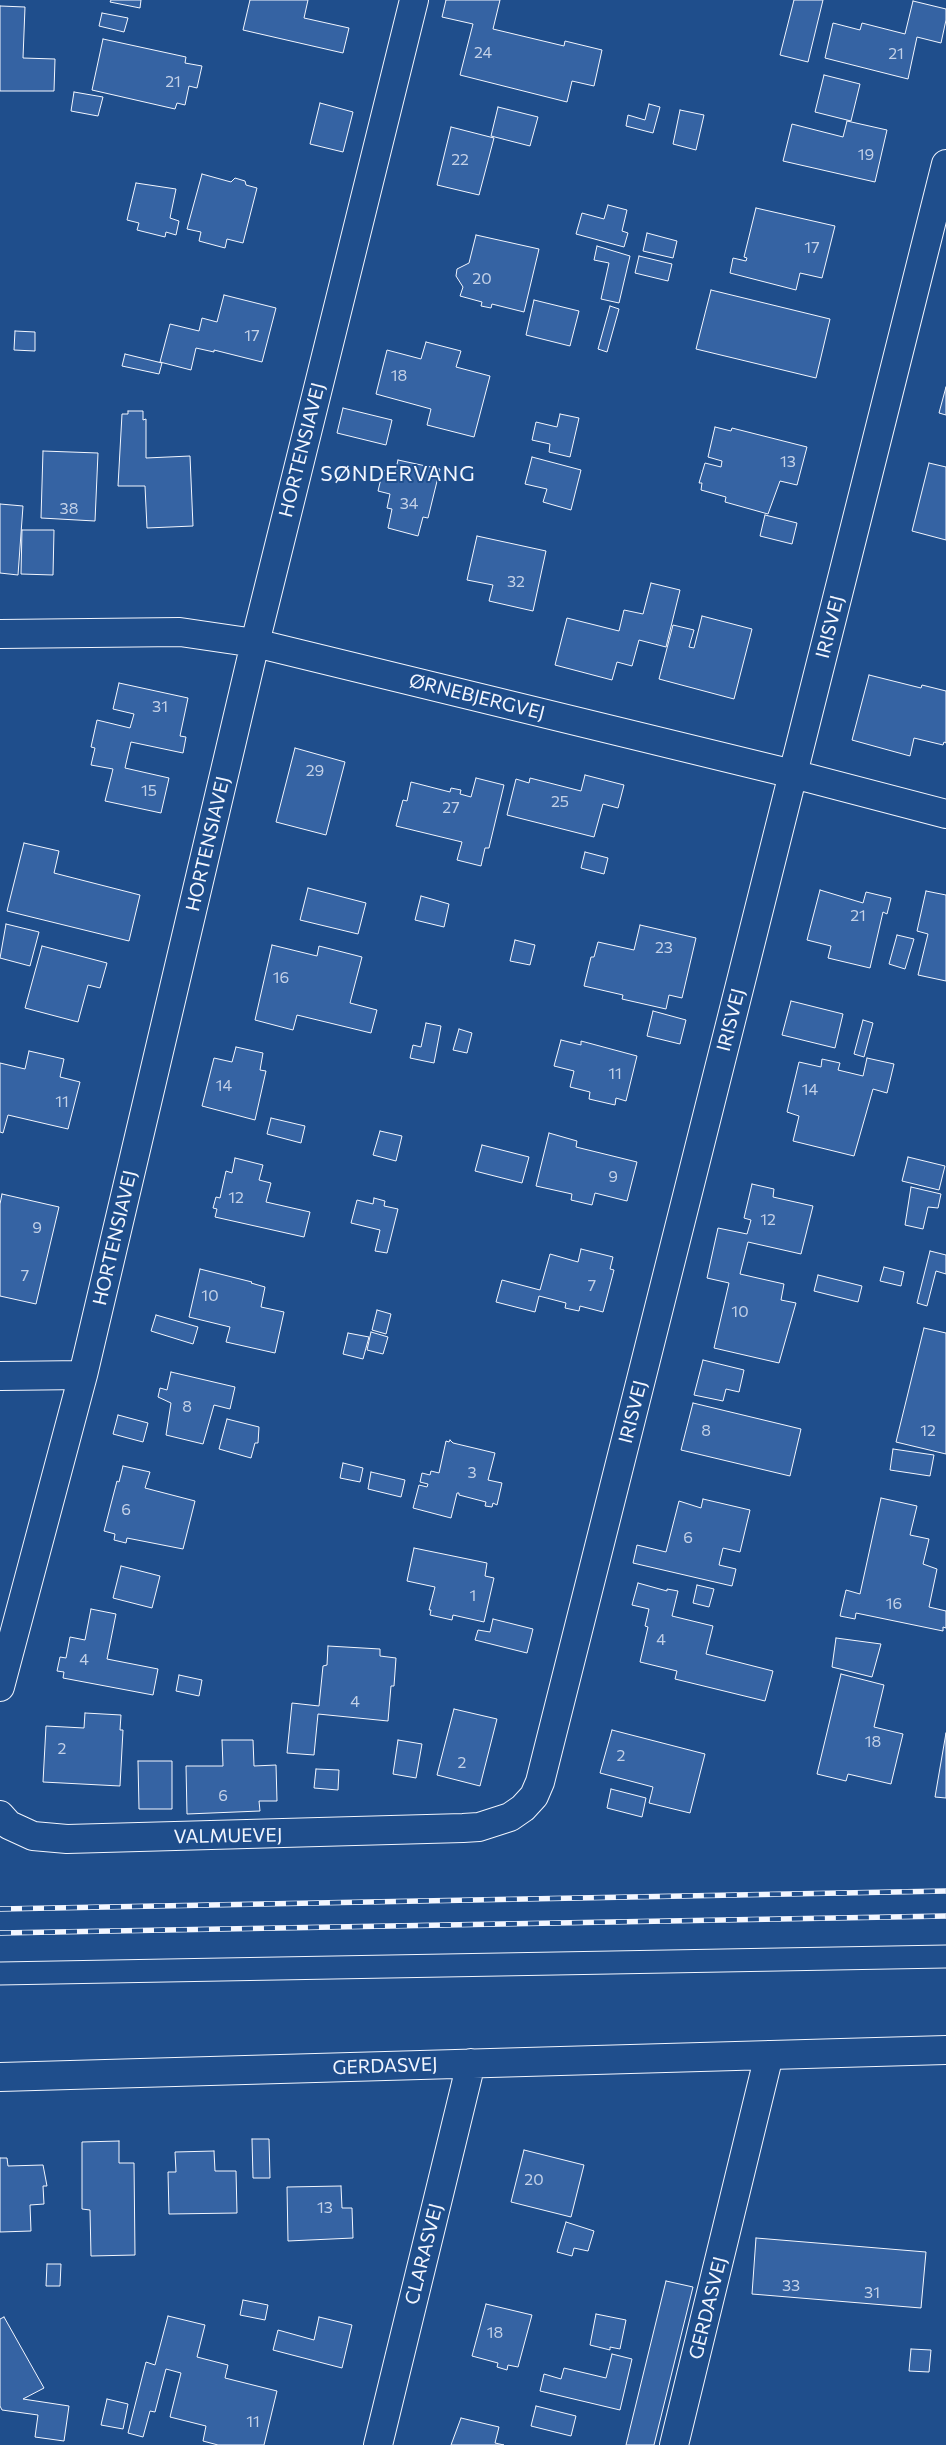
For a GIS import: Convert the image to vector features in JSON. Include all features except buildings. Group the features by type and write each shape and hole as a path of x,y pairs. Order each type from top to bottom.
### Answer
{"street":[{"name":"HORTENSIAVEJ","path":"0,1687 83,1375 255,643 414,0"},
{"name":"IRISVEJ","path":"463,1828 479,1827 510,1817 523,1808 534,1796 540,1782 946,164"},
{"name":"ØRNEBJERGVEJ","path":"0,634 180,632 255,643 793,774 946,814"},
{"path":"0,1376 83,1375"},
{"name":"VALMUEVEJ","path":"0,1815 9,1825 33,1836 68,1839 463,1828"},
{"name":"GERDASVEJ","path":"0,2077 946,2050"},
{"name":"GERDASVEJ","path":"674,2445 769,2054"},
{"name":"CLARASVEJ","path":"378,2445 471,2063"}],"tram line":[{"path":"0,1962 946,1945"},
{"path":"0,1985 946,1968"}],"railway":[{"path":"0,1909 946,1891"},
{"path":"0,1933 946,1916"}],"district":[{"name":"SØNDERVANG","path":"398,474"}]}
